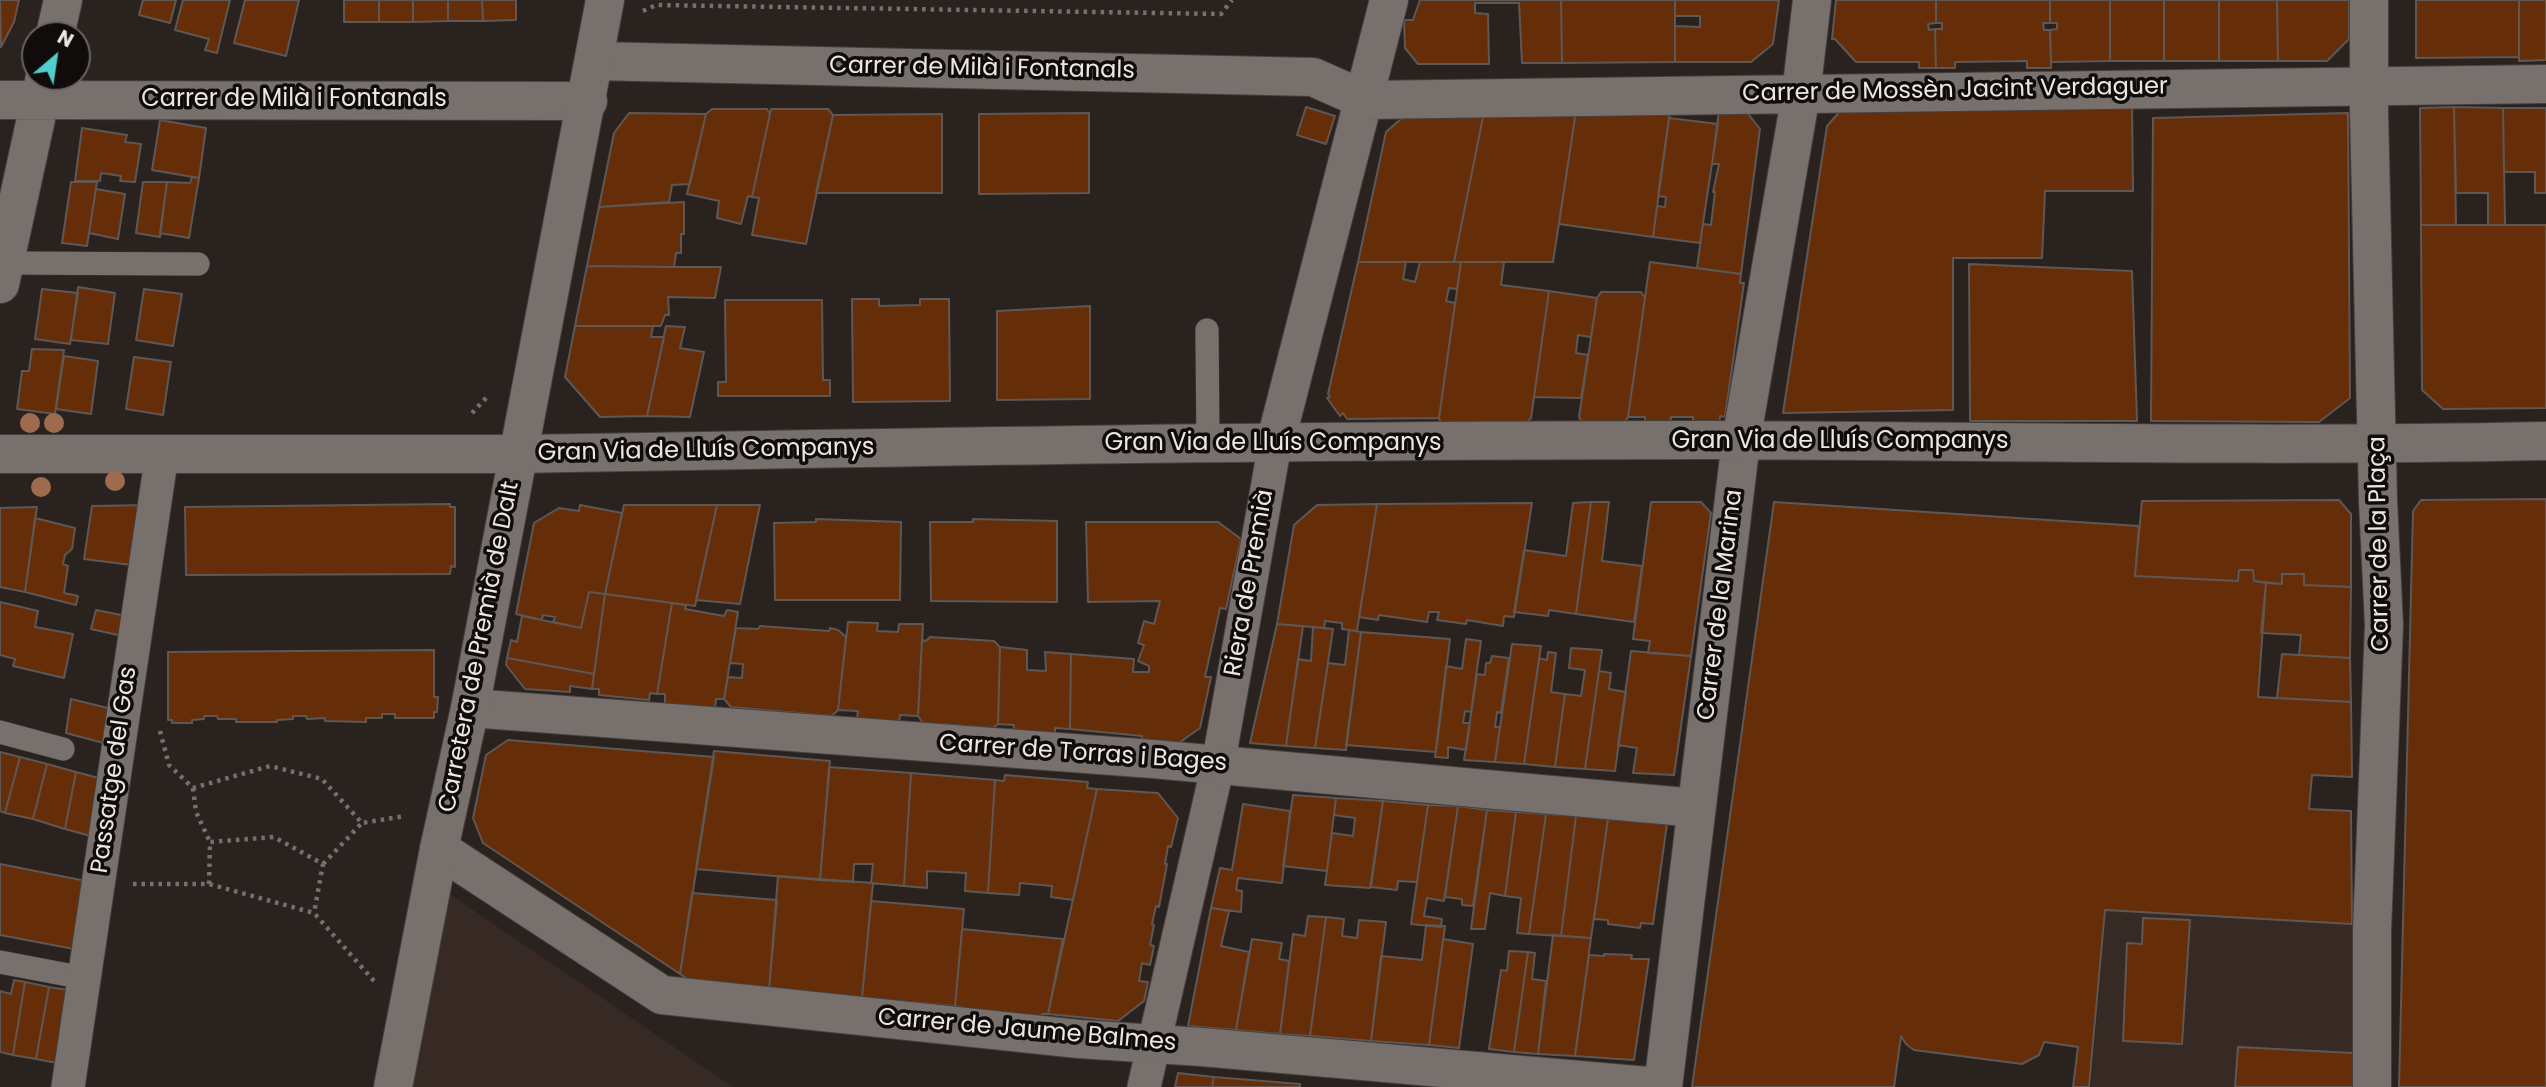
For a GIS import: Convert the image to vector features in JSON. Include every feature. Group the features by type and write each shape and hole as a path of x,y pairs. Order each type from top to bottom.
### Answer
{"street":[{"path":"59,21 64,0"},
{"name":"Carretera de Premià de Dalt","path":"393,1087 439,849 470,708 518,454 514,385 588,101 605,0"},
{"name":"Riera de Premià","path":"1144,1087 1218,765 1275,443 1389,0"},
{"name":"Carrer de la Marina","path":"1661,1087 1741,441 1801,94 1812,0"},
{"name":"Carrer de la Plaça","path":"2369,0 2377,445 2384,625 2372,931 2372,1087"},
{"name":"Carrer de Milà i Fontanals","path":"594,61 1313,78 1365,100"},
{"name":"Carrer de Mossèn Jacint Verdaguer","path":"1365,100 2546,84"},
{"name":"Carrer de Milà i Fontanals","path":"91,89 588,101"},
{"name":"Carrer de Milà i Fontanals","path":"0,100 32,91"},
{"path":"2,274 42,91"},
{"name":"Gran Via de Lluís Companys","path":"0,454 518,454 1275,443 1741,441 2377,445 2546,442"},
{"name":"Passatge del Gas","path":"68,1087 162,454"},
{"name":"Carrer de Torras i Bages","path":"470,708 1218,765 1696,808"},
{"name":"Carrer de Jaume Balmes","path":"439,849 662,995 1079,1039 1661,1087"}],"lane":[{"path":"2,274 198,264"},
{"path":"1207,330 1208,444"},
{"path":"0,732 63,749"},
{"path":"0,962 84,978"}],"path":[{"path":"643,11 656,5 1221,14 1232,0"},
{"path":"467,419 514,385"},
{"path":"157,720 169,765 193,788 196,812 210,842 209,884"},
{"path":"193,788 270,766 322,779 362,823"},
{"path":"314,913 323,864 362,823 406,815"},
{"path":"210,842 274,837 323,864"},
{"path":"126,884 209,884 314,913 377,984"}],"shaded area":[{"path":"448,893 733,1087 409,1087"},
{"path":"2106,909 2354,923 2354,1087 2091,1087"}],"building":[{"path":"0,0 19,0 14,22 1,47"},
{"path":"143,0 176,0 170,23 139,15"},
{"path":"183,0 230,0 217,53 205,50 209,39 175,30"},
{"path":"245,0 299,0 286,56 234,43"},
{"path":"344,0 379,0 379,22 344,22"},
{"path":"379,0 413,0 413,22 379,22"},
{"path":"413,0 448,0 448,21 413,22"},
{"path":"448,0 482,0 483,21 448,21"},
{"path":"482,0 516,0 516,20 483,21"},
{"path":"1420,0 1561,0 1562,63 1522,63 1519,3 1475,3 1475,13 1488,14 1489,64 1418,64 1405,48 1404,20 1413,20"},
{"path":"1561,0 1675,0 1675,62 1562,63"},
{"path":"1675,0 1779,0 1773,44 1751,62 1675,62 1675,26 1700,27 1700,16 1675,16"},
{"path":"1836,0 1936,0 1936,23 1928,24 1929,30 1935,29 1936,68 1919,68 1919,62 1856,62 1832,39"},
{"path":"1936,0 2050,0 2050,23 2043,23 2044,30 2050,30 2051,68 2027,68 2027,61 1955,62 1955,68 1936,68 1935,29 1942,29 1942,23 1936,23"},
{"path":"2050,0 2110,0 2110,61 2051,62 2050,30 2057,29 2057,23 2050,23"},
{"path":"2110,0 2164,0 2164,61 2110,61"},
{"path":"2164,0 2219,0 2219,61 2164,61"},
{"path":"2219,0 2277,0 2278,61 2219,61"},
{"path":"2277,0 2349,0 2349,39 2327,61 2278,61"},
{"path":"2416,0 2519,0 2519,57 2416,58"},
{"path":"2519,0 2546,0 2546,60 2519,61"},
{"path":"1306,107 1335,116 1326,144 1297,135"},
{"path":"2132,107 2133,191 2045,191 2042,258 1953,258 1953,410 1783,413 1827,126 1843,108"},
{"path":"2454,107 2503,108 2505,225 2488,225 2488,193 2456,193"},
{"path":"2454,107 2456,225 2421,225 2420,108"},
{"path":"2503,108 2546,108 2546,193 2535,193 2535,172 2504,172"},
{"path":"712,109 767,109 770,114 752,197 748,196 741,224 717,218 719,201 687,194 706,114"},
{"path":"771,109 828,109 833,115 806,244 752,235 759,198 752,197"},
{"path":"1745,110 1760,129 1741,274 1697,268 1703,224 1711,225 1713,192 1719,164 1712,164 1719,111"},
{"path":"1576,111 1670,111 1653,237 1559,224"},
{"path":"1576,111 1553,262 1454,262 1484,112"},
{"path":"1409,112 1484,112 1454,262 1358,262 1386,132"},
{"path":"629,113 706,114 690,184 672,185 669,202 599,207 614,133"},
{"path":"1089,113 1089,193 979,194 979,114"},
{"path":"2348,113 2350,398 2319,422 2151,421 2153,118"},
{"path":"942,114 942,193 816,193 833,115"},
{"path":"1669,118 1718,124 1700,243 1653,237 1657,206 1665,207 1666,197 1658,196"},
{"path":"160,120 206,128 199,178 152,170"},
{"path":"82,128 127,135 125,142 141,144 135,182 120,181 121,176 101,173 100,181 75,181"},
{"path":"192,177 199,178 189,238 160,233 167,182 190,183"},
{"path":"71,182 97,182 87,246 62,243"},
{"path":"143,182 167,182 160,237 136,233"},
{"path":"96,189 125,194 118,239 89,233"},
{"path":"684,202 684,234 681,234 681,253 676,253 674,267 587,266 599,207"},
{"path":"2421,225 2546,225 2546,408 2443,409 2422,390"},
{"path":"1358,262 1406,262 1403,279 1415,282 1420,262 1461,262 1457,289 1449,288 1446,301 1455,303 1439,418 1347,419 1343,413 1340,416 1327,398 1330,397 1328,394"},
{"path":"1461,262 1504,262 1501,285 1549,291 1531,418 1527,422 1441,423 1439,418"},
{"path":"1650,262 1741,274 1740,283 1744,283 1725,417 1720,416 1719,425 1693,421 1693,417 1671,417 1670,424 1645,421 1645,417 1628,417"},
{"path":"1969,264 2132,271 2137,421 1970,421"},
{"path":"587,266 721,267 715,298 668,297 669,315 665,315 661,326 575,326"},
{"path":"78,287 115,293 108,344 71,340"},
{"path":"42,289 78,293 70,344 35,339"},
{"path":"144,289 182,294 173,346 136,340"},
{"path":"1549,291 1597,298 1591,337 1578,335 1576,353 1588,355 1581,398 1534,397"},
{"path":"1601,292 1641,292 1645,298 1628,417 1623,425 1584,426 1579,417 1597,298"},
{"path":"852,299 879,299 879,306 920,305 920,299 949,299 950,401 853,402"},
{"path":"725,300 822,300 823,380 830,380 830,396 718,396 718,382 726,382"},
{"path":"1090,306 1090,399 997,400 997,311"},
{"path":"575,326 653,326 651,337 664,337 647,416 600,417 565,377"},
{"path":"666,326 685,327 680,348 704,352 690,417 647,416"},
{"path":"32,349 64,350 55,414 17,409 22,371 29,371"},
{"path":"64,356 98,361 91,414 56,409"},
{"path":"134,357 171,362 163,415 126,409"},
{"path":"2546,499 2546,1087 2399,1087 2413,511 2421,500"},
{"path":"2339,500 2351,514 2351,587 2304,585 2304,574 2282,574 2282,584 2254,581 2253,570 2239,570 2238,581 2135,576 2142,501"},
{"path":"1591,502 1609,502 1602,561 1642,566 1634,622 1576,614"},
{"path":"1591,502 1576,614 1549,610 1548,616 1514,612 1524,550 1566,556 1573,503"},
{"path":"1651,502 1701,502 1711,513 1691,656 1648,653 1650,641 1633,639"},
{"path":"1774,502 2139,526 2135,576 2238,581 2239,570 2253,570 2254,581 2266,583 2258,697 2351,702 2352,777 2312,775 2309,809 2351,811 2352,924 2105,910 2089,1087 2073,1087 2078,1047 2044,1042 2039,1055 2022,1064 1914,1050 1901,1036 1894,1087 1692,1087"},
{"path":"1532,503 1514,617 1504,616 1503,626 1467,620 1466,624 1437,620 1439,612 1429,612 1427,622 1379,615 1378,620 1359,617 1377,504"},
{"path":"450,504 450,507 455,507 455,567 451,566 450,574 186,575 185,507"},
{"path":"1377,504 1357,631 1342,629 1342,623 1325,621 1324,628 1277,624 1294,525 1317,505"},
{"path":"149,505 139,566 84,559 92,506"},
{"path":"580,505 622,513 605,594 589,592 581,628 553,622 555,617 543,615 542,620 516,614 534,523 559,508 579,511"},
{"path":"624,505 717,505 695,606 605,594"},
{"path":"717,505 760,505 740,604 696,600"},
{"path":"37,507 25,592 0,587 0,508"},
{"path":"35,518 75,528 72,549 65,555 63,564 68,566 64,593 78,596 76,605 25,592"},
{"path":"816,519 901,522 900,600 775,600 774,523 816,522"},
{"path":"973,519 1057,521 1057,602 931,601 930,522 973,522"},
{"path":"1086,522 1218,522 1241,539 1226,609 1220,608 1205,677 1211,677 1200,728 1176,745 1142,742 1142,736 1070,729 1071,654 1134,659 1133,672 1149,672 1149,666 1138,661 1144,645 1138,643 1144,621 1154,624 1160,601 1088,602"},
{"path":"2282,574 2304,574 2304,585 2351,587 2350,658 2299,655 2301,635 2261,633 2266,583 2282,584"},
{"path":"589,592 605,594 594,674 507,658 511,640 517,642 522,616 581,628"},
{"path":"605,594 672,603 657,694 650,693 649,700 599,695 599,689 592,689"},
{"path":"0,602 38,611 35,627 73,634 64,678 13,666 15,659 0,655"},
{"path":"672,603 686,605 685,609 724,616 727,610 738,612 724,699 716,699 715,708 665,704 665,694 657,694"},
{"path":"96,610 131,617 127,637 91,629"},
{"path":"848,622 878,623 877,631 898,632 899,624 923,624 918,716 900,715 899,722 857,718 858,711 838,710"},
{"path":"1277,624 1303,626 1286,746 1250,743"},
{"path":"760,626 829,631 830,628 838,630 846,637 838,710 832,716 731,707 724,699 728,677 742,678 743,664 730,663 736,628 758,629"},
{"path":"1313,627 1333,629 1315,748 1286,746 1298,659 1311,661"},
{"path":"1349,630 1361,632 1346,750 1315,748 1328,663 1345,665"},
{"path":"1361,632 1450,639 1436,752 1346,745"},
{"path":"930,637 994,641 1000,647 998,724 993,728 923,723 918,716 922,640 926,641"},
{"path":"1466,639 1481,641 1471,712 1465,711 1463,723 1470,723 1466,750 1448,747 1448,758 1435,757 1446,666 1462,669"},
{"path":"1512,644 1541,646 1524,764 1495,762"},
{"path":"1000,647 1027,650 1027,670 1046,671 1045,652 1071,654 1070,729 1055,728 1055,735 1013,732 1014,725 998,724"},
{"path":"1571,648 1602,650 1585,769 1555,767 1565,694 1581,696 1585,670 1569,668"},
{"path":"434,650 434,697 438,697 434,718 395,718 395,714 382,714 382,718 366,718 366,722 325,721 325,718 307,719 306,716 293,716 293,719 277,722 236,722 236,719 218,719 217,716 204,716 204,719 192,720 192,723 172,723 172,720 168,720 168,652"},
{"path":"1631,651 1691,656 1674,775 1633,773 1637,748 1618,745"},
{"path":"1548,652 1556,653 1551,692 1565,694 1555,767 1524,764 1539,658 1547,660"},
{"path":"2282,654 2350,658 2351,702 2277,698"},
{"path":"1492,656 1509,658 1501,713 1497,712 1495,727 1500,727 1495,762 1464,760 1477,674 1485,675 1486,663 1490,663"},
{"path":"507,658 594,674 592,689 570,686 570,692 525,689 506,665"},
{"path":"1599,671 1611,673 1609,689 1626,692 1615,771 1585,769"},
{"path":"71,699 116,710 111,745 66,733"},
{"path":"508,740 714,757 680,974 483,843 473,818 486,755"},
{"path":"714,751 830,761 820,880 696,869"},
{"path":"0,752 20,757 5,813 0,811"},
{"path":"20,757 47,764 33,819 5,813"},
{"path":"47,764 76,772 65,829 33,819"},
{"path":"829,767 911,773 904,886 871,883 873,864 854,864 853,882 820,880"},
{"path":"76,772 106,780 98,838 65,829"},
{"path":"911,773 995,780 988,893 965,891 966,873 927,871 927,888 904,886"},
{"path":"1005,775 1088,782 1087,788 1097,789 1073,900 1051,897 1052,886 1020,883 1019,895 988,893 995,780 1004,781"},
{"path":"1097,789 1158,793 1178,818 1171,847 1168,846 1159,907 1156,906 1152,924 1150,945 1154,946 1150,965 1142,963 1139,981 1148,982 1144,1001 1118,1021 1048,1014"},
{"path":"1293,795 1336,798 1327,871 1283,866"},
{"path":"1336,798 1383,801 1370,888 1325,885 1332,833 1353,836 1355,818 1334,815"},
{"path":"1383,801 1428,805 1417,882 1398,881 1397,890 1371,887"},
{"path":"1243,804 1290,811 1282,883 1238,878 1236,890 1242,891 1241,912 1211,908 1220,868 1232,870"},
{"path":"1428,805 1458,806 1444,901 1427,898 1424,916 1442,919 1441,927 1411,924"},
{"path":"1458,806 1487,810 1473,906 1462,905 1462,899 1445,897"},
{"path":"1487,810 1516,812 1505,896 1490,893 1485,929 1471,929"},
{"path":"1516,812 1546,814 1529,934 1517,933 1521,898 1505,896"},
{"path":"1546,814 1576,816 1561,936 1529,934"},
{"path":"1576,816 1608,819 1591,938 1561,936"},
{"path":"1608,819 1667,824 1653,924 1641,923 1640,928 1608,924 1608,920 1594,919"},
{"path":"0,864 91,882 79,950 0,935"},
{"path":"778,876 873,883 862,998 769,990"},
{"path":"692,893 777,900 769,990 693,983 680,974"},
{"path":"871,901 964,909 955,1006 862,998"},
{"path":"1211,908 1229,911 1221,946 1249,952 1236,1030 1188,1026"},
{"path":"1308,916 1326,917 1310,1036 1280,1034 1293,934 1305,936"},
{"path":"1326,917 1344,919 1342,936 1357,938 1359,920 1386,922 1371,1041 1310,1036"},
{"path":"2143,918 2190,920 2182,1044 2123,1041 2127,943 2142,944"},
{"path":"1426,925 1445,926 1429,1045 1371,1041 1381,956 1422,960"},
{"path":"962,929 1063,939 1048,1014 1042,1014 1043,1018 960,1012 961,1007 955,1006"},
{"path":"1553,935 1591,938 1575,1056 1538,1054"},
{"path":"1252,939 1282,943 1279,959 1289,961 1280,1034 1236,1030"},
{"path":"1443,939 1473,944 1459,1048 1429,1045"},
{"path":"1509,951 1528,952 1514,1052 1489,1049 1501,970 1507,971"},
{"path":"1528,952 1535,953 1532,979 1546,981 1538,1054 1514,1052"},
{"path":"1589,955 1649,959 1634,1060 1575,1056"},
{"path":"14,980 25,982 13,1055 0,1052 0,991 11,994"},
{"path":"25,982 49,987 36,1059 13,1055"},
{"path":"49,987 74,991 62,1064 36,1059"},
{"path":"2238,1047 2353,1053 2353,1087 2235,1087"},
{"path":"1178,1073 1214,1077 1212,1087 1175,1087"},
{"path":"1214,1077 1300,1084 1300,1087 1212,1087"}]}
